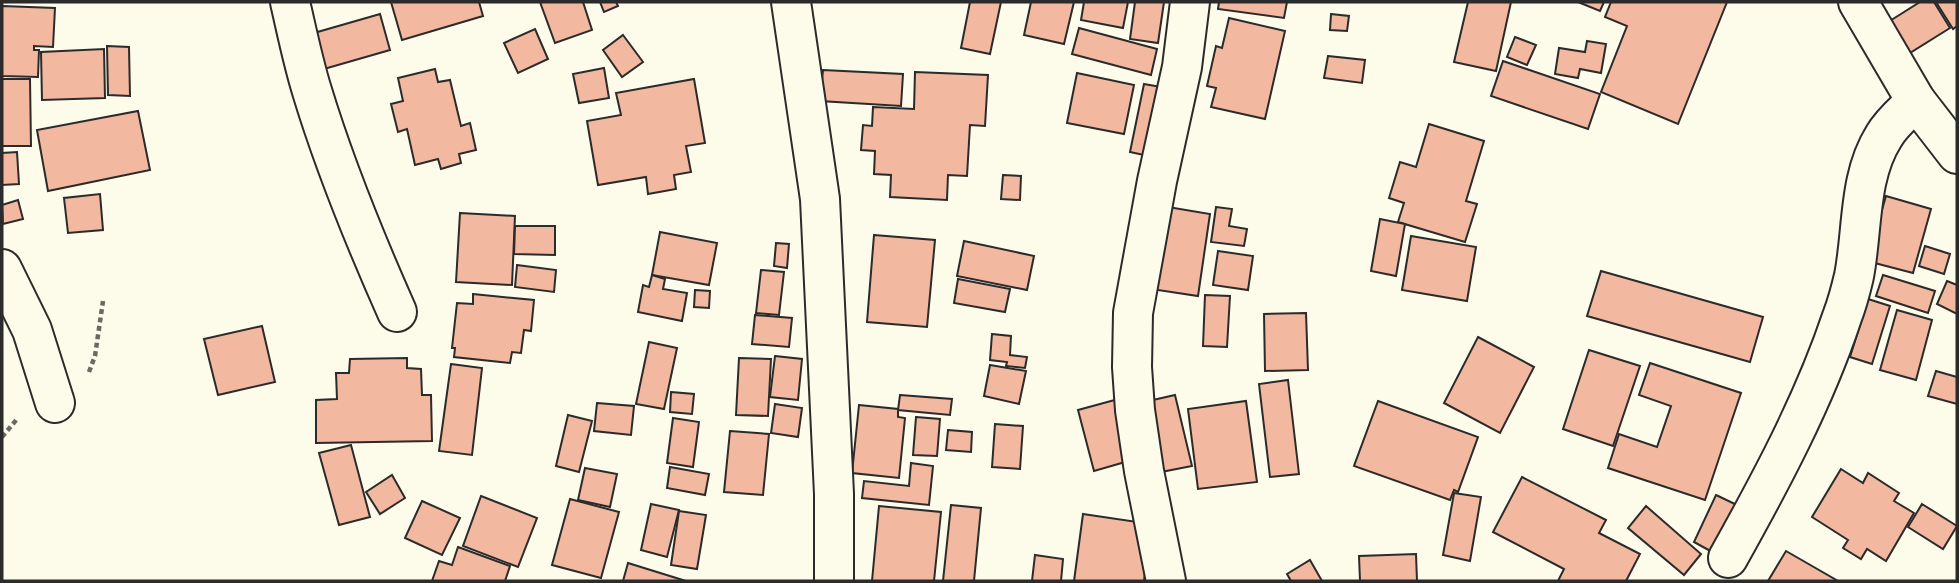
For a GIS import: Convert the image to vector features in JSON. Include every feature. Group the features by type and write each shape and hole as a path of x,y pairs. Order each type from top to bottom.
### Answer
{"street":[{"path":"290,2 311,88 327,139 359,226 397,312"},
{"path":"791,2 820,199 834,494 834,581"},
{"path":"798,42 807,2"},
{"path":"1166,581 1135,410 1132,367 1133,313 1157,181 1182,67 1190,2"},
{"path":"1858,2 1916,101 1951,134"},
{"path":"1728,558 1773,477 1842,317 1854,276 1864,192 1873,156 1884,135 1916,101"},
{"path":"2,269 32,330 55,402"}],"building":[{"path":"391,2 479,2 483,16 402,40"},
{"path":"540,2 583,2 592,30 555,43"},
{"path":"600,2 616,2 618,6 604,12"},
{"path":"970,2 1001,2 990,54 961,48"},
{"path":"1031,2 1074,2 1064,44 1024,35"},
{"path":"1084,2 1128,2 1123,28 1081,20"},
{"path":"1135,2 1164,2 1158,43 1130,39"},
{"path":"1219,2 1287,2 1284,18 1218,9"},
{"path":"1468,2 1511,2 1496,71 1454,62"},
{"path":"1578,2 1604,2 1600,11"},
{"path":"1611,2 1727,2 1678,124 1601,92 1627,26 1605,17"},
{"path":"1920,2 1934,2 1950,28 1905,56 1885,24"},
{"path":"1936,2 1957,2 1957,26 1953,29"},
{"path":"2,6 55,8 53,47 34,46 34,50 39,50 38,77 2,76"},
{"path":"380,14 390,50 324,69 314,33"},
{"path":"1331,14 1349,16 1347,31 1330,30"},
{"path":"1229,18 1285,31 1265,119 1211,107 1216,88 1207,86 1216,46 1222,48"},
{"path":"1079,28 1157,49 1151,75 1072,54"},
{"path":"535,29 548,59 518,73 504,43"},
{"path":"623,35 643,62 622,77 603,50"},
{"path":"1515,37 1536,45 1527,65 1507,57"},
{"path":"1587,41 1606,44 1601,73 1580,69 1578,78 1555,74 1559,48 1585,52"},
{"path":"107,46 129,47 130,96 108,95"},
{"path":"104,49 105,98 42,100 41,52"},
{"path":"1328,56 1365,60 1362,83 1324,78"},
{"path":"1503,61 1600,94 1588,129 1491,96"},
{"path":"604,68 609,98 579,103 573,74"},
{"path":"435,69 438,82 450,80 461,126 470,123 476,150 459,154 461,163 441,169 438,159 415,165 407,129 398,132 391,104 403,101 398,78"},
{"path":"823,70 903,74 901,106 820,101"},
{"path":"915,72 988,75 985,126 970,125 967,176 948,175 947,200 890,197 891,175 874,174 875,151 861,150 863,125 872,126 873,107 914,109"},
{"path":"1077,73 1134,85 1124,134 1067,123"},
{"path":"2,79 30,79 31,146 2,146"},
{"path":"694,79 705,143 686,146 691,172 674,175 676,189 648,194 646,177 598,185 587,121 621,115 616,93"},
{"path":"1144,84 1167,88 1153,157 1130,152"},
{"path":"138,111 150,170 48,191 37,130"},
{"path":"1429,124 1484,141 1466,201 1477,204 1465,242 1398,222 1404,203 1389,198 1400,162 1416,167"},
{"path":"17,152 19,184 2,185 2,153"},
{"path":"1003,175 1021,176 1020,200 1001,199"},
{"path":"100,194 103,230 68,233 64,198"},
{"path":"1886,196 1931,209 1913,273 1867,261"},
{"path":"18,200 23,219 3,224 2,205"},
{"path":"1162,206 1210,214 1198,296 1151,289"},
{"path":"1216,207 1232,209 1229,226 1247,229 1244,246 1211,242"},
{"path":"460,213 515,216 512,285 456,282"},
{"path":"1380,219 1405,224 1396,276 1371,271"},
{"path":"515,226 555,226 555,255 514,254"},
{"path":"660,232 717,243 709,285 652,275"},
{"path":"874,235 935,240 927,327 867,322"},
{"path":"1411,236 1476,247 1467,301 1402,290"},
{"path":"964,241 1034,256 1027,290 957,276"},
{"path":"776,243 789,244 787,268 774,266"},
{"path":"1925,246 1950,254 1944,274 1919,266"},
{"path":"1218,251 1253,256 1248,290 1213,285"},
{"path":"517,265 556,270 554,292 515,287"},
{"path":"761,270 784,272 779,315 756,313"},
{"path":"1601,271 1763,317 1750,362 1587,316"},
{"path":"652,275 665,279 663,289 687,293 682,321 638,312 643,285 649,287"},
{"path":"1883,275 1935,291 1928,313 1876,296"},
{"path":"958,279 1010,289 1005,312 954,303"},
{"path":"1947,281 1957,285 1957,314 1937,304"},
{"path":"695,290 710,291 709,308 694,307"},
{"path":"473,294 534,300 531,331 524,330 521,353 512,352 510,363 454,357 455,348 452,348 457,303 473,304"},
{"path":"1205,295 1230,296 1227,347 1203,346"},
{"path":"1868,299 1890,306 1872,364 1850,357"},
{"path":"1897,310 1932,320 1916,380 1880,370"},
{"path":"1306,313 1308,370 1265,371 1264,314"},
{"path":"755,315 792,318 789,347 752,344"},
{"path":"262,326 275,382 218,395 204,339"},
{"path":"992,334 1011,336 1010,355 1027,357 1025,368 1006,366 1007,362 990,360"},
{"path":"1478,337 1534,367 1500,433 1444,403"},
{"path":"649,342 677,348 664,409 636,404"},
{"path":"1589,350 1640,366 1613,446 1563,429"},
{"path":"775,356 802,359 798,400 770,397"},
{"path":"407,358 407,368 421,369 422,395 431,395 432,441 316,443 316,400 337,399 336,373 349,373 350,359"},
{"path":"739,358 771,359 768,416 736,415"},
{"path":"1650,363 1741,393 1705,500 1608,468 1619,434 1657,447 1671,406 1639,395"},
{"path":"451,364 482,368 472,455 439,451"},
{"path":"990,365 1026,371 1019,404 984,396"},
{"path":"1936,371 1957,377 1957,404 1928,396"},
{"path":"1288,380 1299,474 1270,477 1259,384"},
{"path":"671,392 694,394 692,414 670,412"},
{"path":"900,395 952,399 950,415 898,410"},
{"path":"1175,395 1192,466 1161,472 1144,402"},
{"path":"1122,398 1139,458 1094,471 1078,410"},
{"path":"1246,401 1257,482 1198,489 1188,409"},
{"path":"1378,401 1478,437 1458,492 1454,490 1450,500 1354,466"},
{"path":"597,403 634,406 631,435 594,431"},
{"path":"775,404 802,408 798,437 771,433"},
{"path":"859,405 898,409 898,417 905,418 899,478 852,473"},
{"path":"568,415 592,421 579,472 556,466"},
{"path":"916,417 940,419 937,456 913,455"},
{"path":"673,418 699,422 693,467 667,463"},
{"path":"995,424 1023,426 1020,469 992,467"},
{"path":"948,430 972,432 971,452 946,450"},
{"path":"730,431 769,434 763,495 724,492"},
{"path":"351,445 370,517 339,525 319,453"},
{"path":"911,463 933,466 929,505 862,498 864,481 909,486"},
{"path":"670,467 709,474 705,495 667,488"},
{"path":"585,468 617,474 610,507 578,500"},
{"path":"1841,469 1863,483 1868,473 1899,493 1894,501 1914,513 1886,561 1867,549 1861,559 1843,548 1848,540 1812,517"},
{"path":"392,475 405,498 380,514 366,492"},
{"path":"1522,477 1606,520 1599,533 1640,554 1626,581 1558,581 1564,569 1493,532"},
{"path":"1454,493 1481,497 1470,561 1443,555"},
{"path":"1716,495 1737,505 1714,553 1694,542"},
{"path":"481,496 537,518 518,567 463,546"},
{"path":"570,499 619,512 601,578 552,565"},
{"path":"422,501 460,518 442,555 405,538"},
{"path":"651,504 679,510 667,557 641,550"},
{"path":"1922,504 1957,526 1943,549 1908,527"},
{"path":"951,505 981,508 974,581 943,581"},
{"path":"879,506 941,512 934,581 872,581"},
{"path":"1646,506 1701,554 1684,575 1628,528"},
{"path":"679,511 706,515 697,569 671,565"},
{"path":"1083,514 1151,524 1144,581 1074,581"},
{"path":"458,547 510,566 505,581 432,581 439,561 452,565"},
{"path":"1786,551 1838,581 1768,581"},
{"path":"1416,554 1417,581 1360,581 1359,556"},
{"path":"1035,555 1063,559 1061,581 1032,581"},
{"path":"1310,560 1322,581 1291,581 1287,574"},
{"path":"628,563 686,581 623,581"}]}
